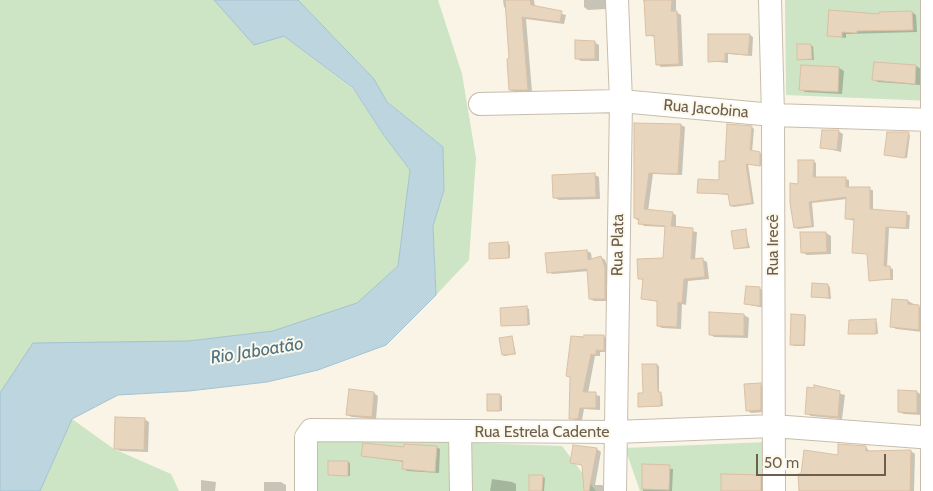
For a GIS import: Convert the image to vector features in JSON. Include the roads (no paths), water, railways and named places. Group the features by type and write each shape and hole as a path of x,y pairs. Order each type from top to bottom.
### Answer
{"street":[{"name":"Rua Plata","path":"615,491 621,101 617,0"},
{"name":"Rua Irecê","path":"770,0 773,115 774,491"},
{"path":"932,0 932,491"},
{"name":"Rua Jacobina","path":"480,104 621,101 773,115 932,120"},
{"name":"Rua Estrela Cadente","path":"306,491 306,437 311,430 615,432 774,426 932,438"},
{"path":"460,432 461,491"}],"water":[{"name":"Rio Jaboatão","path":"214,0 298,0 374,79 387,102 443,147 444,190 433,226 436,295 386,345 318,370 267,382 189,391 118,395 72,419 40,491 0,491 0,393 33,343 188,341 273,331 357,303 398,266 410,170 383,134 353,88 284,36 254,45"}]}
